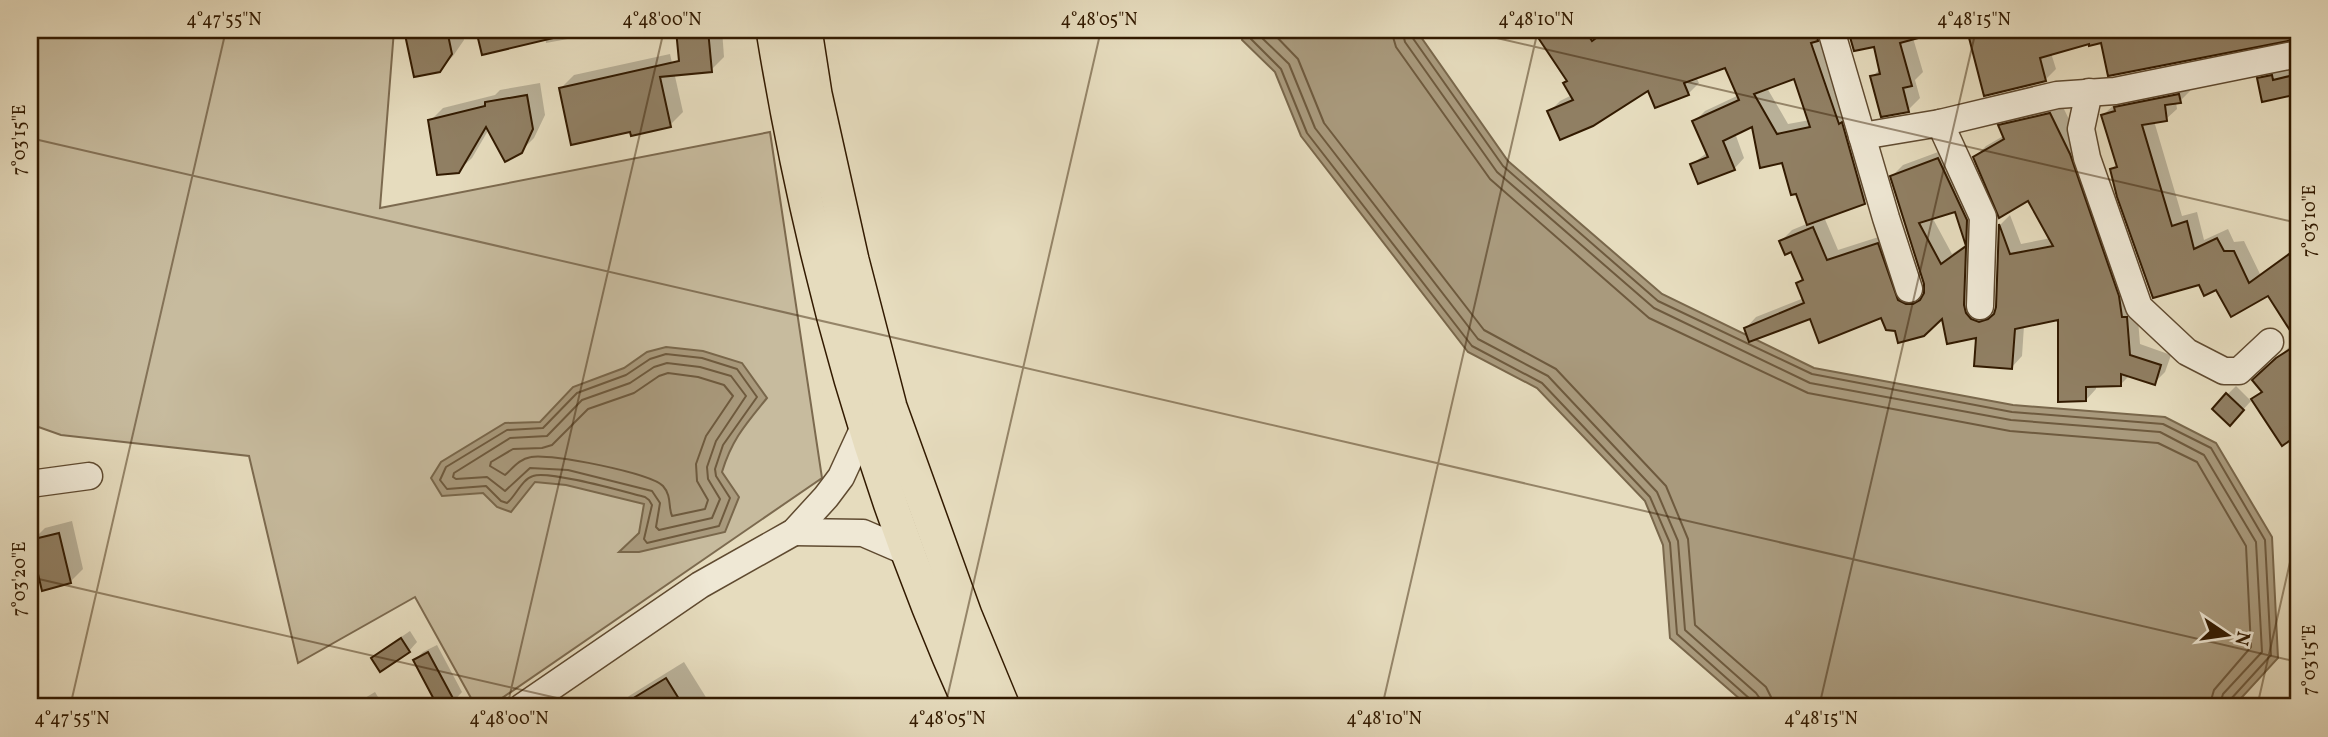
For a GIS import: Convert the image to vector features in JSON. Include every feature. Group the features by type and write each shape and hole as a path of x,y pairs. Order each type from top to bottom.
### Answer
{"main road":[{"path":"773,30 829,304 864,426 936,630 971,707"},
{"path":"805,30 815,94 849,247 890,407 965,615 1003,707"}],"street":[{"path":"1831,30 1909,289"},
{"path":"1862,136 1940,122 2057,95 2115,91 2298,54"},
{"path":"2089,92 2081,129 2087,158 2139,307 2187,352 2224,371 2239,371 2270,342"},
{"path":"1940,122 1983,218 1980,306"},
{"path":"522,707 700,585 794,532 841,477 864,426"},
{"path":"30,484 89,476"},
{"path":"794,532 863,533 907,552"}],"shaded area":[{"path":"30,30 394,30 380,208 770,132 822,478 489,707 476,707 415,597 298,663 249,456 61,435 30,424"}],"water":[{"path":"1244,30 1416,30 1508,161 1662,294 1814,368 2013,405 2165,417 2216,443 2272,537 2278,658 2233,707 1749,707 1670,638 1663,545 1645,501 1537,388 1468,352 1301,136 1275,72 1242,40"},
{"path":"666,347 703,351 742,363 767,398 735,441 722,472 739,497 725,532 639,552 619,552 639,533 644,504 566,485 535,482 511,512 497,507 483,493 442,496 431,478 441,462 505,423 540,422 573,387 624,368 647,352"}],"building":[{"path":"404,30 447,30 452,54 440,72 414,77"},
{"path":"476,30 562,30 562,36 482,55"},
{"path":"676,30 708,30 712,72 660,77 671,127 631,136 630,132 571,145 559,88 679,61"},
{"path":"1533,30 1585,30 1592,41 1607,30 1816,30 1818,41 1811,43 1839,124 1842,122 1865,204 1807,225 1796,194 1791,195 1782,163 1760,168 1752,127 1723,141 1735,170 1698,184 1690,164 1708,157 1692,121 1739,100 1725,68 1684,83 1689,95 1655,108 1648,91 1593,126 1560,140 1547,111 1573,100 1563,83 1567,81","holes":["1794,79 1810,127 1777,134 1754,94"]},
{"path":"1848,30 1932,30 1933,34 1900,43 1912,86 1903,88 1909,112 1881,117 1870,76 1880,74 1874,47 1854,51"},
{"path":"1967,30 2183,30 2184,36 2254,30 2298,30 2298,39 2108,76 2101,43 2089,44 2040,58 2046,81 1984,96"},
{"path":"2298,74 2298,94 2262,102 2257,78 2272,75 2273,80"},
{"path":"2179,94 2181,103 2165,105 2167,121 2142,125 2172,226 2187,221 2194,249 2217,238 2224,251 2234,251 2249,283 2292,252 2298,261 2298,343 2268,296 2231,317 2216,290 2204,296 2199,285 2153,298 2117,197 2110,169 2117,167 2101,115 2115,111 2114,107"},
{"path":"527,95 533,129 522,153 505,162 486,127 459,173 437,175 428,120 485,106 485,102"},
{"path":"2050,113 2070,154 2119,296 2122,317 2127,317 2130,355 2161,365 2155,385 2121,374 2121,386 2086,387 2086,401 2058,402 2058,320 2015,329 2012,369 1974,366 1976,338 1947,344 1942,319 1924,336 1898,343 1895,331 1886,330 1881,318 1819,343 1810,319 1749,342 1744,328 1804,303 1796,283 1803,280 1791,252 1785,255 1779,241 1813,227 1827,260 1878,243 1898,300 1913,304 1920,300 1924,293 1924,284 1890,176 1938,158 1967,220 1966,313 1979,322 1994,314 1999,224 2010,254 2053,246 2028,201 1999,218 1973,157 2004,139 1998,125","holes":["1955,212 1966,246 1941,264 1919,223"]},
{"path":"2298,344 2298,435 2282,446 2251,399 2262,392 2252,380 2276,358"},
{"path":"2226,393 2244,410 2230,426 2212,409"},
{"path":"59,533 71,583 42,591 30,540"},
{"path":"401,638 410,652 380,672 371,658"},
{"path":"428,652 455,702 445,707 438,707 413,660"},
{"path":"666,678 684,707 619,707"}]}
